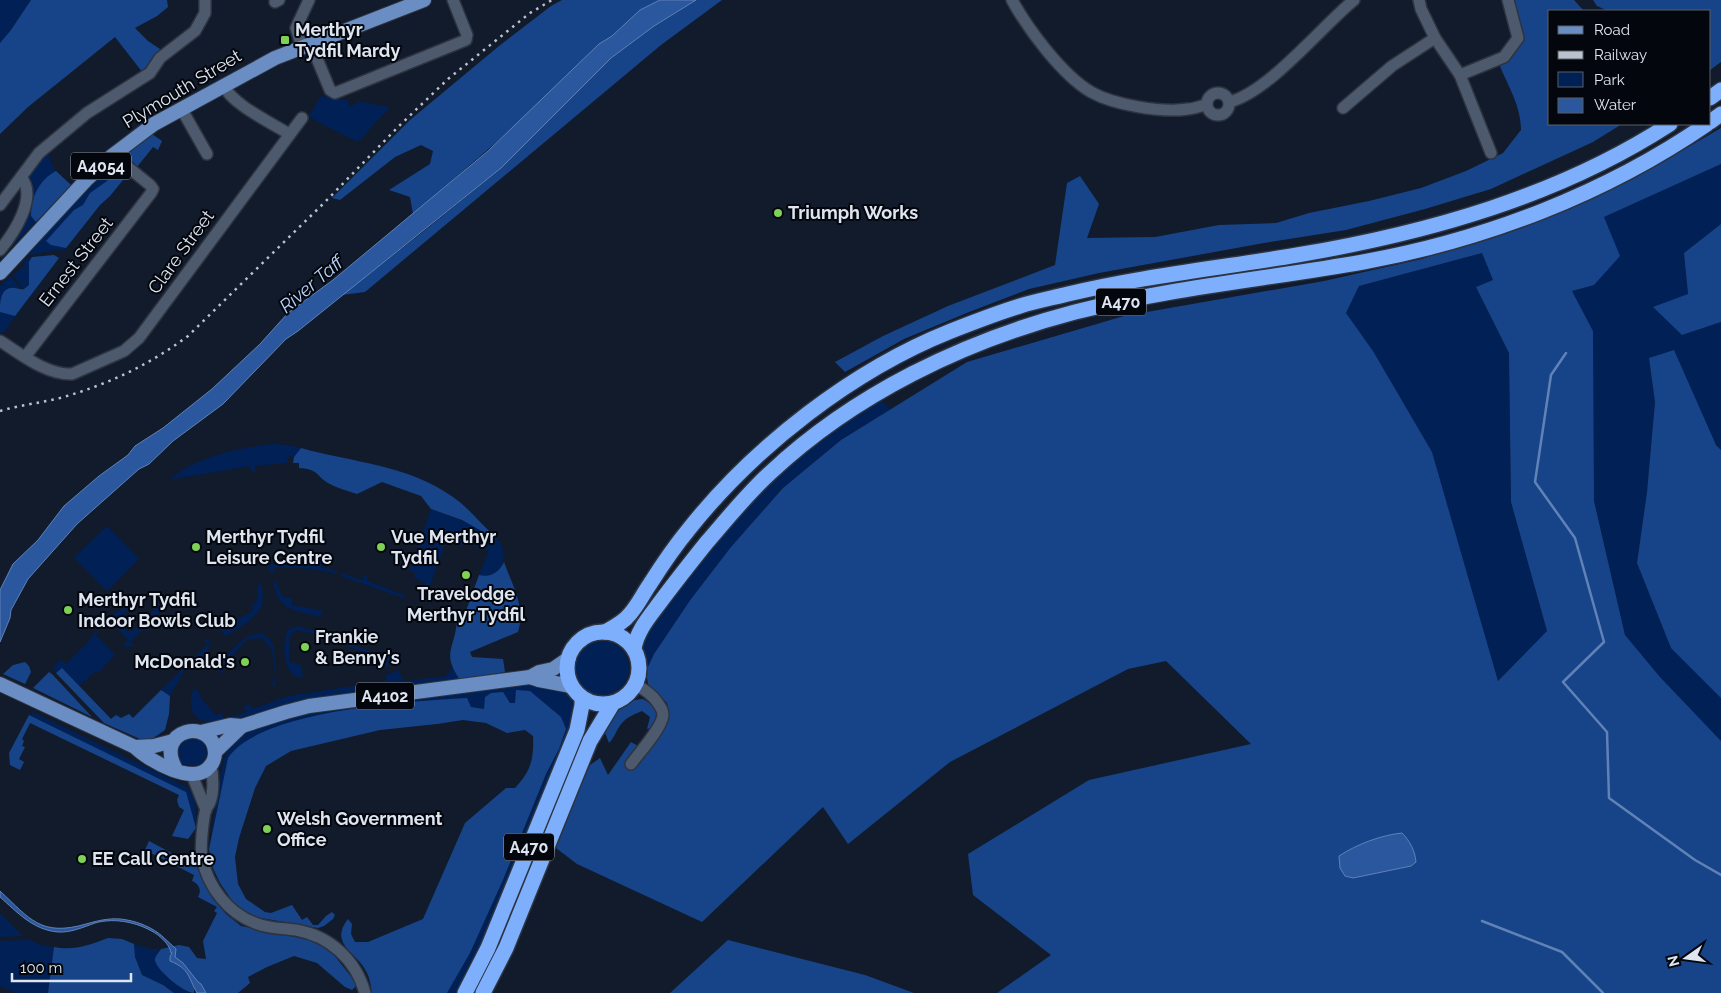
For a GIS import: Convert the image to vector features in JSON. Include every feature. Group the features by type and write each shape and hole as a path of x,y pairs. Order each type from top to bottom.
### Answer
{"highway":[{"name":"A470","path":"605,632 629,616 689,529 707,508 775,440 836,394 908,350 950,331 1022,305 1121,283 1283,258 1414,232 1495,208 1576,176 1646,140 1668,125"},
{"name":"A470","path":"634,649 641,629 684,571 769,474 816,436 863,402 896,382 988,340 1090,309 1238,281 1365,262 1454,241 1505,225 1549,208 1622,174 1706,125"},
{"path":"605,632 616,634 626,640 634,649 639,666 635,685 626,696 613,703 599,704 582,698 571,686 567,671 568,658 574,646 584,638 595,633 605,632"},
{"name":"A470","path":"465,993 488,948 577,730 582,698"},
{"name":"A470","path":"484,993 506,948 555,832 590,742 613,703"}],"main road":[{"name":"Plymouth Street","path":"0,273 87,179 113,155 154,124 275,58 424,0"},
{"name":"A4102","path":"201,732 230,725 242,726 309,706 530,677 553,668 568,658"},
{"name":"A4102","path":"530,677 571,686"},
{"path":"0,684 135,747 143,756 177,771 192,775 200,774 206,770 213,759 212,741 201,732 188,731 173,741 154,746 135,747"},
{"name":"A4102","path":"213,759 242,726"},
{"path":"173,741 170,754 177,771"}],"street":[{"path":"0,205 39,153 87,113 150,74 160,58 194,31 205,13 205,0"},
{"path":"309,0 296,28 330,90 335,92 466,40 467,35 453,0"},
{"path":"1012,0 1027,24 1050,53 1071,77 1092,92 1115,101 1139,107 1170,111 1206,105"},
{"path":"1229,102 1239,99 1276,73 1354,0"},
{"path":"1419,0 1435,38 1460,75 1491,153"},
{"path":"1460,75 1504,57 1518,38 1508,0"},
{"path":"1343,108 1392,66 1435,38"},
{"path":"223,85 231,96 243,105 289,134"},
{"path":"1214,93 1222,93 1229,102 1228,109 1220,116 1212,114 1206,105 1208,98 1214,93"},
{"path":"181,108 207,154"},
{"name":"Clare Street","path":"25,357 63,374 72,374 124,351 139,338 302,118"},
{"name":"Ernest Street","path":"25,357 151,194 153,189 113,155"},
{"path":"0,250 17,226 24,206 27,192 26,183 21,177"},
{"path":"0,341 25,357"},
{"path":"631,764 657,729 663,717 662,710 657,702 644,690 635,685"},
{"path":"213,759 210,802 206,810 201,849 202,858 211,884 220,898 241,917 255,924 296,930 328,941 355,968 362,981 365,993"},
{"path":"192,775 206,810"}],"green space":[{"path":"0,0 31,0 0,43"},
{"path":"321,96 347,100 350,106 358,103 357,101 390,107 358,142 309,116"},
{"path":"48,150 55,170 71,185 0,258 0,253 30,195 30,172"},
{"path":"1721,164 1721,224 1684,253 1688,294 1682,335 1721,322 1721,450 1649,358 1655,402 1647,492 1637,563 1671,648 1721,698 1721,741 1660,677 1625,635 1594,501 1593,331 1572,291 1594,285 1604,217"},
{"path":"112,165 115,165 127,175 100,205 64,251 57,250 29,255 43,236"},
{"path":"1482,253 1493,280 1476,287 1509,353 1511,502 1547,631 1498,681 1432,452 1373,351 1346,313 1359,286"},
{"path":"54,255 59,258 30,297 13,275 24,266 23,264 28,258"},
{"path":"11,276 28,299 4,332 0,333 0,286"},
{"path":"880,399 891,409 841,440 783,488 731,547 691,599 654,654 646,671 642,647 644,639 721,535 764,489 795,461 845,422"},
{"path":"273,444 301,448 294,457 289,456 287,463 255,466 255,472 252,472 250,466 169,480 185,468 218,454"},
{"path":"431,509 463,521 495,537 500,543 504,556 499,569 494,573 479,575 489,551 467,543 466,546 447,539 429,588 434,592 423,587 425,582 414,578 415,573 409,570"},
{"path":"107,526 139,559 107,591 74,558"},
{"path":"317,560 322,561 321,567 337,571 336,574 313,569 290,568 274,568 274,573 272,573 269,571 268,565 285,563 316,565"},
{"path":"342,573 362,580 365,575 368,576 367,581 404,595 406,590 402,605 403,598 341,576"},
{"path":"276,581 282,596 293,599 292,605 323,611 320,617 296,611 284,604 276,592 273,582"},
{"path":"261,583 263,599 260,609 246,623 225,636 217,627 222,631 232,622 253,611 251,606 257,600 257,587"},
{"path":"165,599 166,601 169,599 175,605 172,608 167,604 146,626 150,630 148,632 144,628 130,642 134,646 126,647 124,644 128,640 108,619 116,612 125,608 128,611 123,614 120,623 128,631 134,630"},
{"path":"297,626 316,631 315,634 296,630 290,636 289,662 301,665 303,678 291,672 284,652 288,630"},
{"path":"98,630 96,635 115,655 99,672 95,672 79,686 62,668 56,673 53,667 61,660 66,664"},
{"path":"321,632 368,650 397,653 401,657 387,661 389,666 385,668 383,656 370,658 369,653 364,654 363,651 320,636"},
{"path":"261,633 271,641 274,652 275,676 272,650 262,638 247,640 222,666 223,674 215,667 230,651 248,637"},
{"path":"206,639 211,642 208,653 188,666 170,696 161,690 208,644 204,640"},
{"path":"597,641 607,641 617,645 625,653 629,668 625,683 617,691 607,695 597,695 587,691 579,683 575,673 575,663 579,653 587,645"},
{"path":"451,667 460,680 291,706 221,721 212,722 199,719 195,716 191,704 194,688 201,694 199,696 216,715 222,713 224,719 246,712 244,706 249,704 252,709 288,696 386,681 386,675 399,670 402,679 406,681 446,676"},
{"path":"525,684 553,687 567,694 573,708 572,720 523,846 472,964 456,993 447,993 470,953 503,880 546,774 559,749 515,703 510,703 510,700 484,709 471,707 370,706 320,715 264,731 228,758 209,849 223,760 232,742 246,733 270,722 323,710"},
{"path":"33,712 187,787 195,801 196,828 185,792 29,715"},
{"path":"192,737 198,738 206,746 206,758 198,766 192,767 186,766 178,758 177,752 178,746 186,738"},
{"path":"0,913 23,936 0,937"},
{"path":"29,940 44,946 54,947 48,993 16,993 0,986 0,941"},
{"path":"134,944 150,949 161,949 156,955 183,989 189,993 174,993 163,985 142,975 135,957"}],"shaded area":[{"path":"31,0 167,0 168,7 157,16 135,28 148,41 160,49 143,73 115,37 28,107 0,134 0,43"},
{"path":"562,0 660,0 640,10 612,36 599,44 521,121 413,214 410,197 389,190 430,164 433,151 421,145 395,157 340,200 332,198 410,120 499,46 551,6"},
{"path":"696,0 722,0 661,45 365,292 342,295 501,168 611,58 654,26"},
{"path":"1512,0 1574,0 1583,10 1548,10 1548,125 1620,125 1593,142 1491,189 1425,209 1346,230 1099,273 1029,289 904,339 845,372 835,362 883,336 948,306 1055,265 1067,183 1080,176 1099,204 1087,238 1155,237 1219,225 1276,223 1309,213 1421,188 1466,171 1503,153 1521,130 1516,104 1499,64 1522,39"},
{"path":"1593,0 1721,0 1721,62 1711,69 1711,10 1606,10 1597,6"},
{"path":"1721,128 1721,164 1604,217 1620,256 1594,285 1572,291 1593,331 1594,501 1625,635 1660,677 1721,741 1721,993 997,993 1051,955 973,895 968,854 1089,780 1251,744 1166,661 1128,669 950,762 848,844 823,807 702,922 577,864 556,848 567,815 590,765 600,758 608,775 631,742 645,750 666,723 669,713 667,703 648,684 646,671 654,654 691,599 731,547 783,488 841,440 967,362 1124,316 1324,281 1422,259 1570,208 1633,179","holes":["1482,253 1493,280 1476,287 1509,353 1511,502 1547,631 1498,681 1432,452 1373,351 1346,313 1359,286"]},
{"path":"152,134 162,141 158,150 153,147 137,167 125,158 125,154"},
{"path":"118,167 127,175 66,248 51,245 46,241 74,210 83,205 90,193 107,181 113,170"},
{"path":"56,171 71,185 36,222 31,216 34,196 45,179"},
{"path":"1721,224 1721,322 1682,335 1653,307 1688,294 1684,253"},
{"path":"54,255 59,258 15,316 0,312 1,297 7,289 24,289 29,285 29,262 32,257"},
{"path":"1674,350 1716,445 1721,450 1721,698 1671,648 1637,563 1647,492 1655,402 1649,358"},
{"path":"301,448 379,466 417,478 453,497 489,531 485,533 462,520 431,509 421,496 382,482 357,494 333,486 311,470 299,468 299,463 293,463 294,457"},
{"path":"504,562 519,605 520,623 518,632 470,652 472,657 503,659 505,672 460,680 454,671 450,657 457,620 466,611 479,575 487,576 494,573 500,569"},
{"path":"25,662 31,672 25,684 3,674 13,665"},
{"path":"62,668 111,719 116,715 121,718 129,714 133,718 161,690 170,696 169,714 165,730 152,739 140,739 104,723 56,673"},
{"path":"49,672 52,674 92,717 33,688"},
{"path":"516,690 530,691 561,717 566,729 503,880 470,953 447,993 372,993 367,973 343,942 341,935 343,928 348,919 352,924 351,934 355,942 368,942 423,919 465,823 506,788 515,788 525,776 532,758 533,736 525,730 507,733 486,723 463,720 380,730 291,751 266,766 255,788 235,857 238,884 246,899 265,912 271,913 292,905 302,920 307,917 313,925 318,925 332,912 335,915 324,926 318,928 250,916 233,902 220,883 212,866 209,849 228,758 245,742 271,729 338,711 411,702 467,698 471,707 484,709 485,697 491,693 503,692 510,703 515,703"},
{"path":"643,699 656,711 656,719 651,728 647,729 650,717 642,711 624,721 609,743 605,733 615,715 629,702"},
{"path":"29,715 186,792 196,828 188,839 172,836 184,810 179,807 177,800 179,795 30,723 22,739 24,741 22,746 25,747 19,759 24,762 20,770 10,765 9,753"},
{"path":"149,841 179,857 192,860 197,866 202,880 213,899 226,914 241,926 309,940 323,947 334,955 353,979 356,986 352,990 345,987 317,963 294,956 248,977 250,983 238,993 206,993 201,984 194,985 194,993 178,985 160,969 155,960 156,956 161,949 179,945 189,947 197,958 206,959 203,941 217,913 214,911 217,907 198,897 199,888 192,881 194,875 145,850"},
{"path":"108,938 122,939 134,944 135,957 142,975 163,985 174,993 48,993 54,947 75,948"},
{"path":"728,940 865,975 914,993 670,993"}],"water":[{"path":"660,0 696,0 654,26 611,58 501,168 286,339 223,404 173,441 149,464 139,469 77,524 28,579 11,610 10,618 0,642 0,590 13,564 38,540 64,506 99,476 128,455 135,446 163,428 212,389 260,344 288,313 333,280 488,151 599,44 612,36 640,10"},
{"path":"1402,833 1410,843 1415,854 1416,862 1411,866 1353,878 1345,876 1340,868 1339,856 1370,841"},
{"path":"0,891 29,917 47,927 71,927 101,920 122,919 150,928 176,949 175,957 183,963 201,984 206,993 197,993 185,970 170,961 172,953 166,943 158,935 144,927 128,922 103,921 67,932 49,931 33,924 19,914 0,897"}],"waterway":[{"path":"1566,353 1551,375 1535,482 1575,538 1604,642 1563,682 1607,732 1609,798 1695,860 1721,875"},
{"path":"1482,921 1562,952 1603,993"}],"railway":[{"path":"0,411 60,398 94,387 143,365 188,336 448,79 530,13 552,0"}],"place":[{"name":"Merthyr Tydfil Mardy","path":"285,40"},
{"name":"Triumph Works","path":"778,213"},
{"name":"Merthyr Tydfil Leisure Centre","path":"196,547"},
{"name":"Vue Merthyr Tydfil","path":"381,547"},
{"name":"Travelodge Merthyr Tydfil","path":"466,575"},
{"name":"Merthyr Tydfil Indoor Bowls Club","path":"68,610"},
{"name":"Frankie & Benny's","path":"305,647"},
{"name":"McDonald's","path":"245,662"},
{"name":"Welsh Government Office","path":"267,829"},
{"name":"EE Call Centre","path":"82,859"}],"water label":[{"name":"River Taff","path":"311,284"}]}
